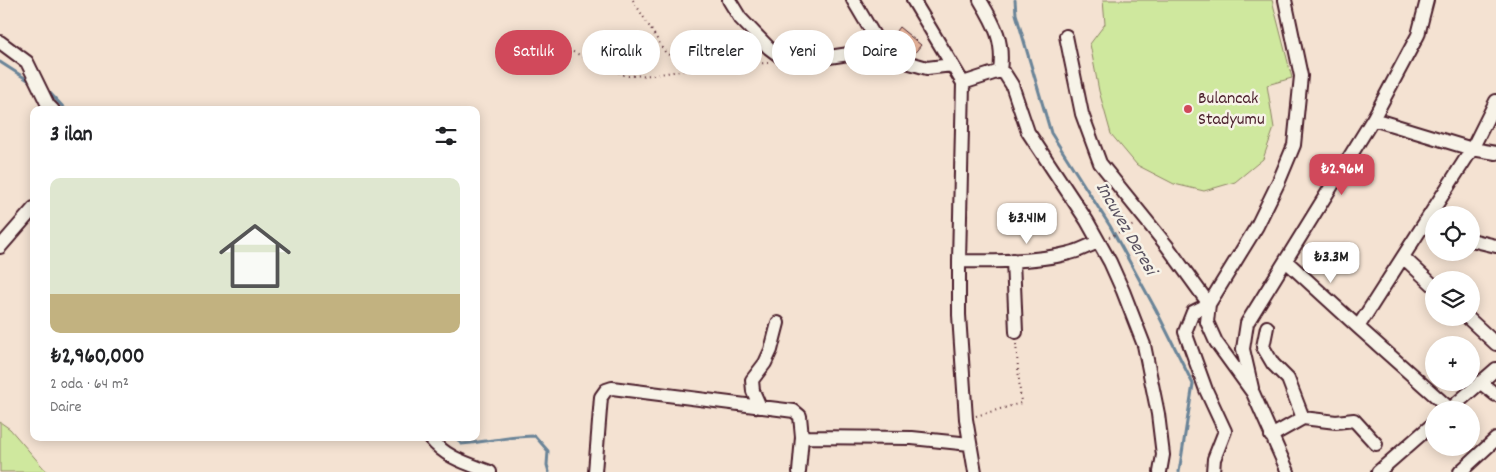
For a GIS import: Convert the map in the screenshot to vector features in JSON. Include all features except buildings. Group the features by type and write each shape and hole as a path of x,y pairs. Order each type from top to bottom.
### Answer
{"street":[{"path":"729,0 740,18 772,50"},
{"path":"853,0 871,30"},
{"path":"913,0 963,83 959,315 966,419 975,472"},
{"path":"980,0 994,25 1002,54 1000,71"},
{"path":"1253,393 1216,342 1207,322 1210,304 1257,226 1279,182 1294,145 1301,76 1285,0"},
{"path":"1288,472 1253,393 1244,350 1247,323 1373,119 1418,35 1427,0"},
{"path":"1066,36 1082,114 1100,163 1167,246 1210,304"},
{"path":"0,42 27,62 48,106"},
{"path":"916,65 927,68 952,64"},
{"path":"963,83 1000,71 1005,74 1012,85 1028,132 1102,240 1144,345 1158,414 1163,455 1160,472"},
{"path":"1439,206 1472,149 1496,101"},
{"path":"1373,119 1472,149 1496,152"},
{"path":"0,247 30,213"},
{"path":"1358,327 1403,257 1425,227"},
{"path":"959,261 1013,260 1071,253 1102,240"},
{"path":"1480,242 1496,246"},
{"path":"1403,257 1425,278"},
{"path":"1013,260 1016,332"},
{"path":"1286,261 1441,401"},
{"path":"1210,304 1193,312 1185,332 1206,390 1224,431 1214,459 1213,472"},
{"path":"760,407 753,391 752,380 765,363 771,350 778,323"},
{"path":"1477,326 1496,344"},
{"path":"1267,327 1263,347 1273,364 1288,380 1303,418"},
{"path":"1496,369 1480,382 1496,395"},
{"path":"595,472 602,397 606,390 612,388 794,411 800,416 802,437 799,472"},
{"path":"1459,401 1470,391"},
{"path":"1271,436 1303,418 1336,422 1354,420 1376,444"},
{"path":"1378,472 1425,431"},
{"path":"802,437 912,438 970,444"},
{"path":"1460,472 1496,439"},
{"path":"433,441 461,463 490,472"}],"path":[{"path":"633,0 665,52 670,56"},
{"path":"573,52 627,76 670,73"},
{"path":"1102,240 1134,225"},
{"path":"966,419 1021,403 1016,332"}],"green space":[{"name":"Bulancak Stadyumu","path":"1103,0 1272,0 1292,78 1267,85 1274,128 1263,159 1235,182 1204,191 1174,184 1137,165 1111,134 1099,91 1090,44 1105,24"},
{"path":"0,422 10,429 47,472 0,472"}],"waterway":[{"name":"Incuvez Deresi","path":"1015,0 1016,14 1051,133 1110,226 1156,310 1193,384 1179,472"},
{"path":"0,62 31,82"},
{"path":"45,90 62,106"},
{"path":"459,441 461,444 535,436 548,451 547,465 549,472"}],"place":[{"name":"Bulancak Stadyumu","path":"1188,109"}]}
